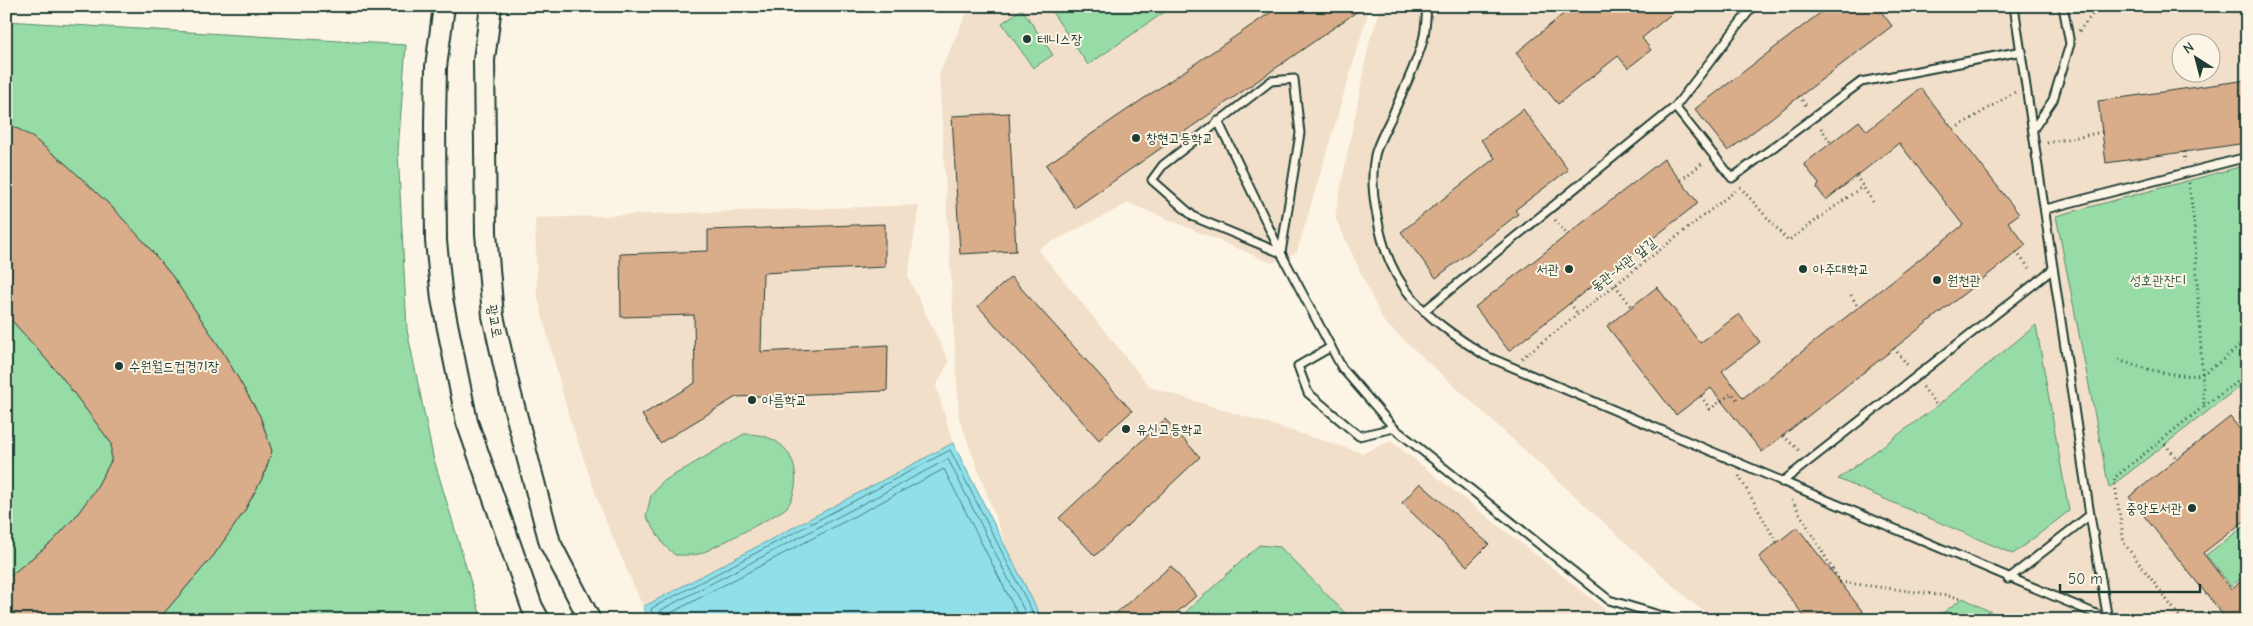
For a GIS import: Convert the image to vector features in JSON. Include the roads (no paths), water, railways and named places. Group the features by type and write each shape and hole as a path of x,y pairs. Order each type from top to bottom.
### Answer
{"main road":[{"path":"444,6 436,67 435,125 436,242 442,298 467,422 538,620"},
{"name":"광교로","path":"491,6 484,70 486,233 493,316 510,391 550,543 590,620"}],"lane":[{"path":"1427,6 1423,38 1417,59 1375,155 1373,192 1378,224 1391,268 1410,296 1424,311 1452,335 1486,356 2008,579 2108,619"},
{"path":"1424,311 1675,107 1753,6"},
{"path":"2014,6 2034,128 2090,515 2108,619"},
{"path":"2034,128 2054,100 2070,44 2063,6"},
{"path":"1675,107 1732,178 1861,82 2022,51"},
{"path":"1294,79 1300,133 1281,253 1194,217 1152,180 1163,166 1271,80 1294,79"},
{"path":"1218,121 1281,253 1342,368 1394,428 1609,600 1676,620"},
{"path":"2046,209 2247,157"},
{"path":"1782,482 2053,269"},
{"path":"1331,347 1298,366 1308,393 1359,436 1394,428"},
{"path":"2008,579 2090,515"}],"water":[{"path":"953,443 1040,615 1036,620 650,620 643,607"}],"place":[{"name":"테니스장","path":"1027,39"},
{"name":"창현고등학교","path":"1136,138"},
{"name":"서관","path":"1569,269"},
{"name":"아주대학교","path":"1803,269"},
{"name":"원천관","path":"1937,280"},
{"name":"수원월드컵경기장","path":"119,366"},
{"name":"아름학교","path":"752,400"},
{"name":"유신고등학교","path":"1126,429"},
{"name":"중앙도서관","path":"2192,508"}],"park label":[{"name":"성호관잔디","path":"2158,280"}]}
